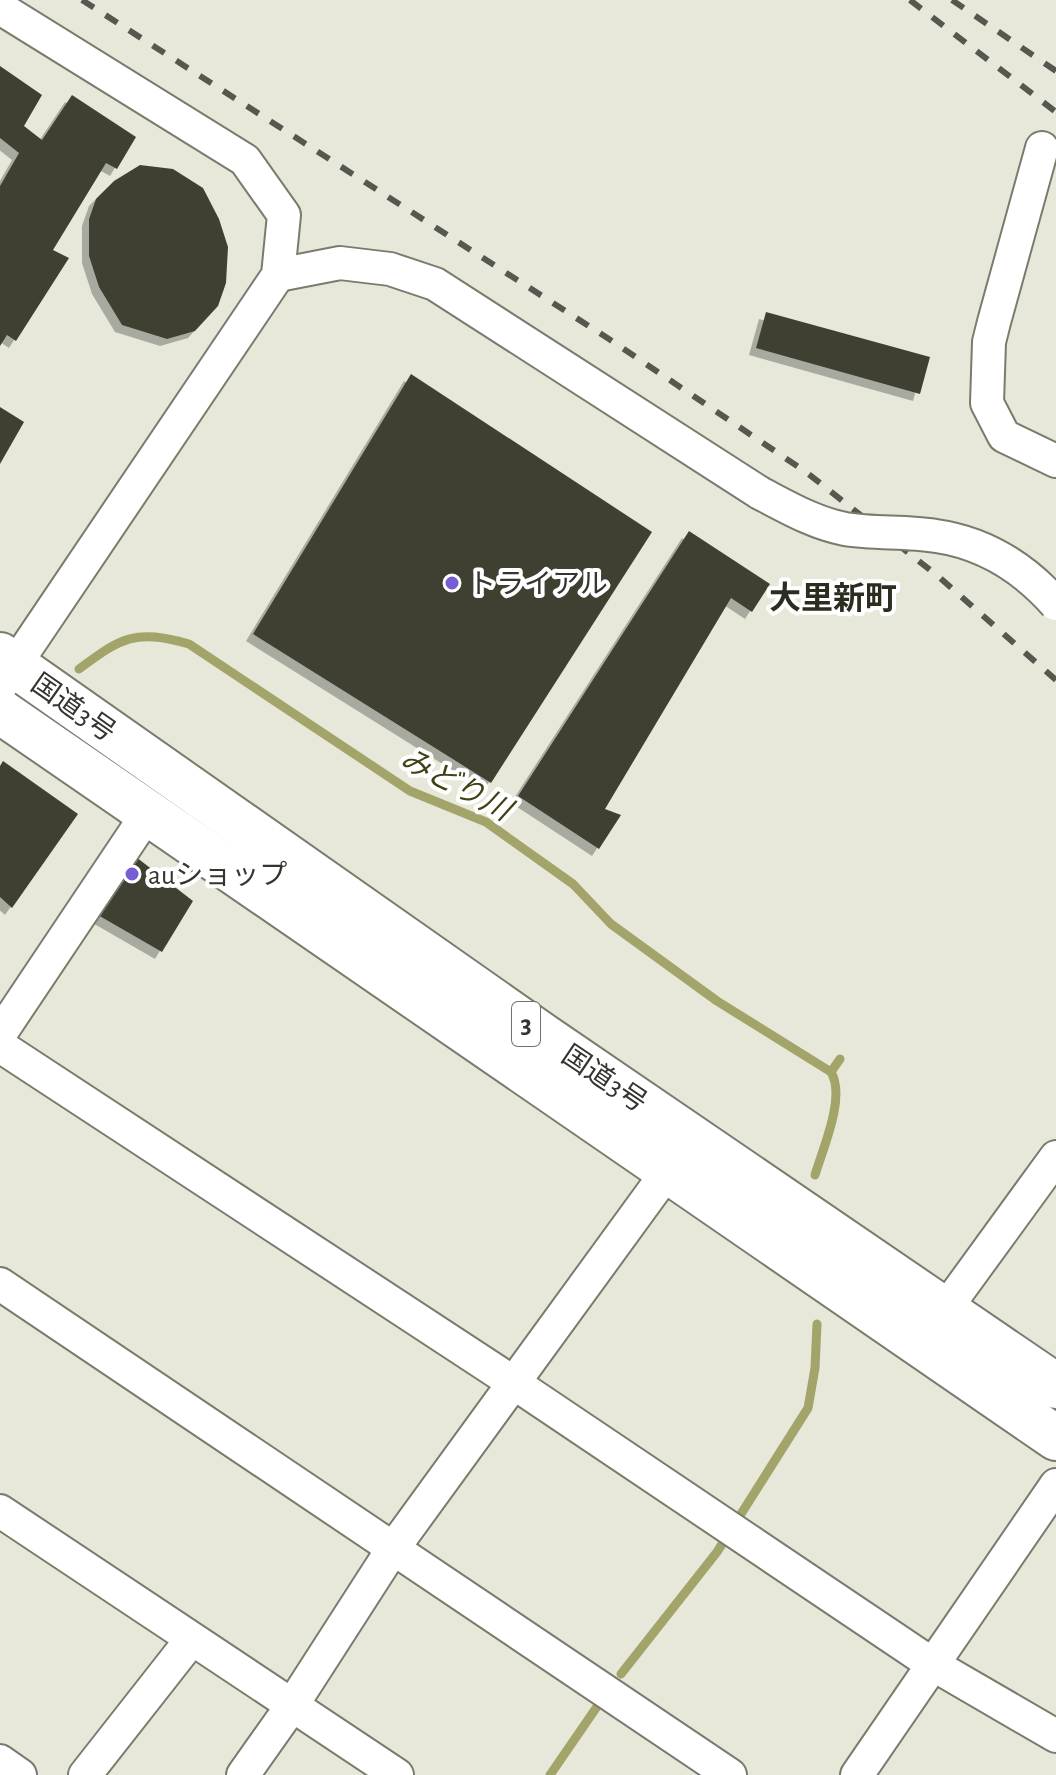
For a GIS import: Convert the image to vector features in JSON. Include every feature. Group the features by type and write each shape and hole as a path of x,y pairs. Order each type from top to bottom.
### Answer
{"highway":[{"name":"国道3号","path":"5,669 692,1137 932,1326 1056,1438"},
{"name":"国道3号","path":"0,711 668,1173 932,1326 1056,1386"}],"street":[{"path":"0,8 245,160 284,215 278,275 5,669"},
{"path":"1042,148 989,342 987,403 1004,436 1056,461"},
{"path":"278,275 340,263 390,269 435,284 760,493 809,518 845,529 937,536 976,545 1016,566 1056,604"},
{"path":"0,1034 148,813"},
{"path":"0,1046 514,1383 932,1664 1056,1736"},
{"path":"243,1775 291,1707 392,1550 692,1137"},
{"path":"932,1326 1056,1157"},
{"path":"0,1284 730,1775"},
{"path":"857,1775 1056,1485"},
{"path":"0,1511 397,1775"},
{"path":"85,1775 191,1640"},
{"path":"0,1761 20,1775"}],"building":[{"path":"0,66 42,95 24,126 42,140 72,95 136,137 117,169 106,163 53,250 69,258 16,341 7,335 0,346 0,186 19,153 0,138"},
{"path":"140,165 173,169 203,188 219,219 228,247 226,283 218,306 195,331 167,339 122,325 99,287 89,256 89,219 96,199 114,181"},
{"path":"766,312 930,357 920,394 756,348"},
{"name":"トライアル","path":"411,374 652,532 491,783 253,634"},
{"path":"0,407 24,422 0,464"},
{"path":"689,531 770,584 752,612 731,598 605,809 621,815 599,849 518,796"},
{"path":"3,761 78,814 12,908 0,897 0,766"},
{"name":"auショップ","path":"123,847 193,901 162,952 84,907"}],"waterway":[{"name":"みどり川","path":"79,669 107,649 130,639 155,637 189,644 410,791 486,822 573,884 611,924 717,1001 831,1072 835,1082 835,1108 815,1175"},
{"path":"831,1072 840,1059"},
{"path":"621,1674 717,1552 808,1408 815,1368 817,1324"},
{"path":"550,1775 605,1695"}],"railway":[{"path":"82,0 609,339 806,472 939,577 1056,680"},
{"path":"910,0 1056,112"},
{"path":"952,0 1056,71"}],"place":[{"name":"トライアル","path":"452,583"},
{"name":"auショップ","path":"132,874"}],"district":[{"name":"大里新町","path":"833,598"}]}
